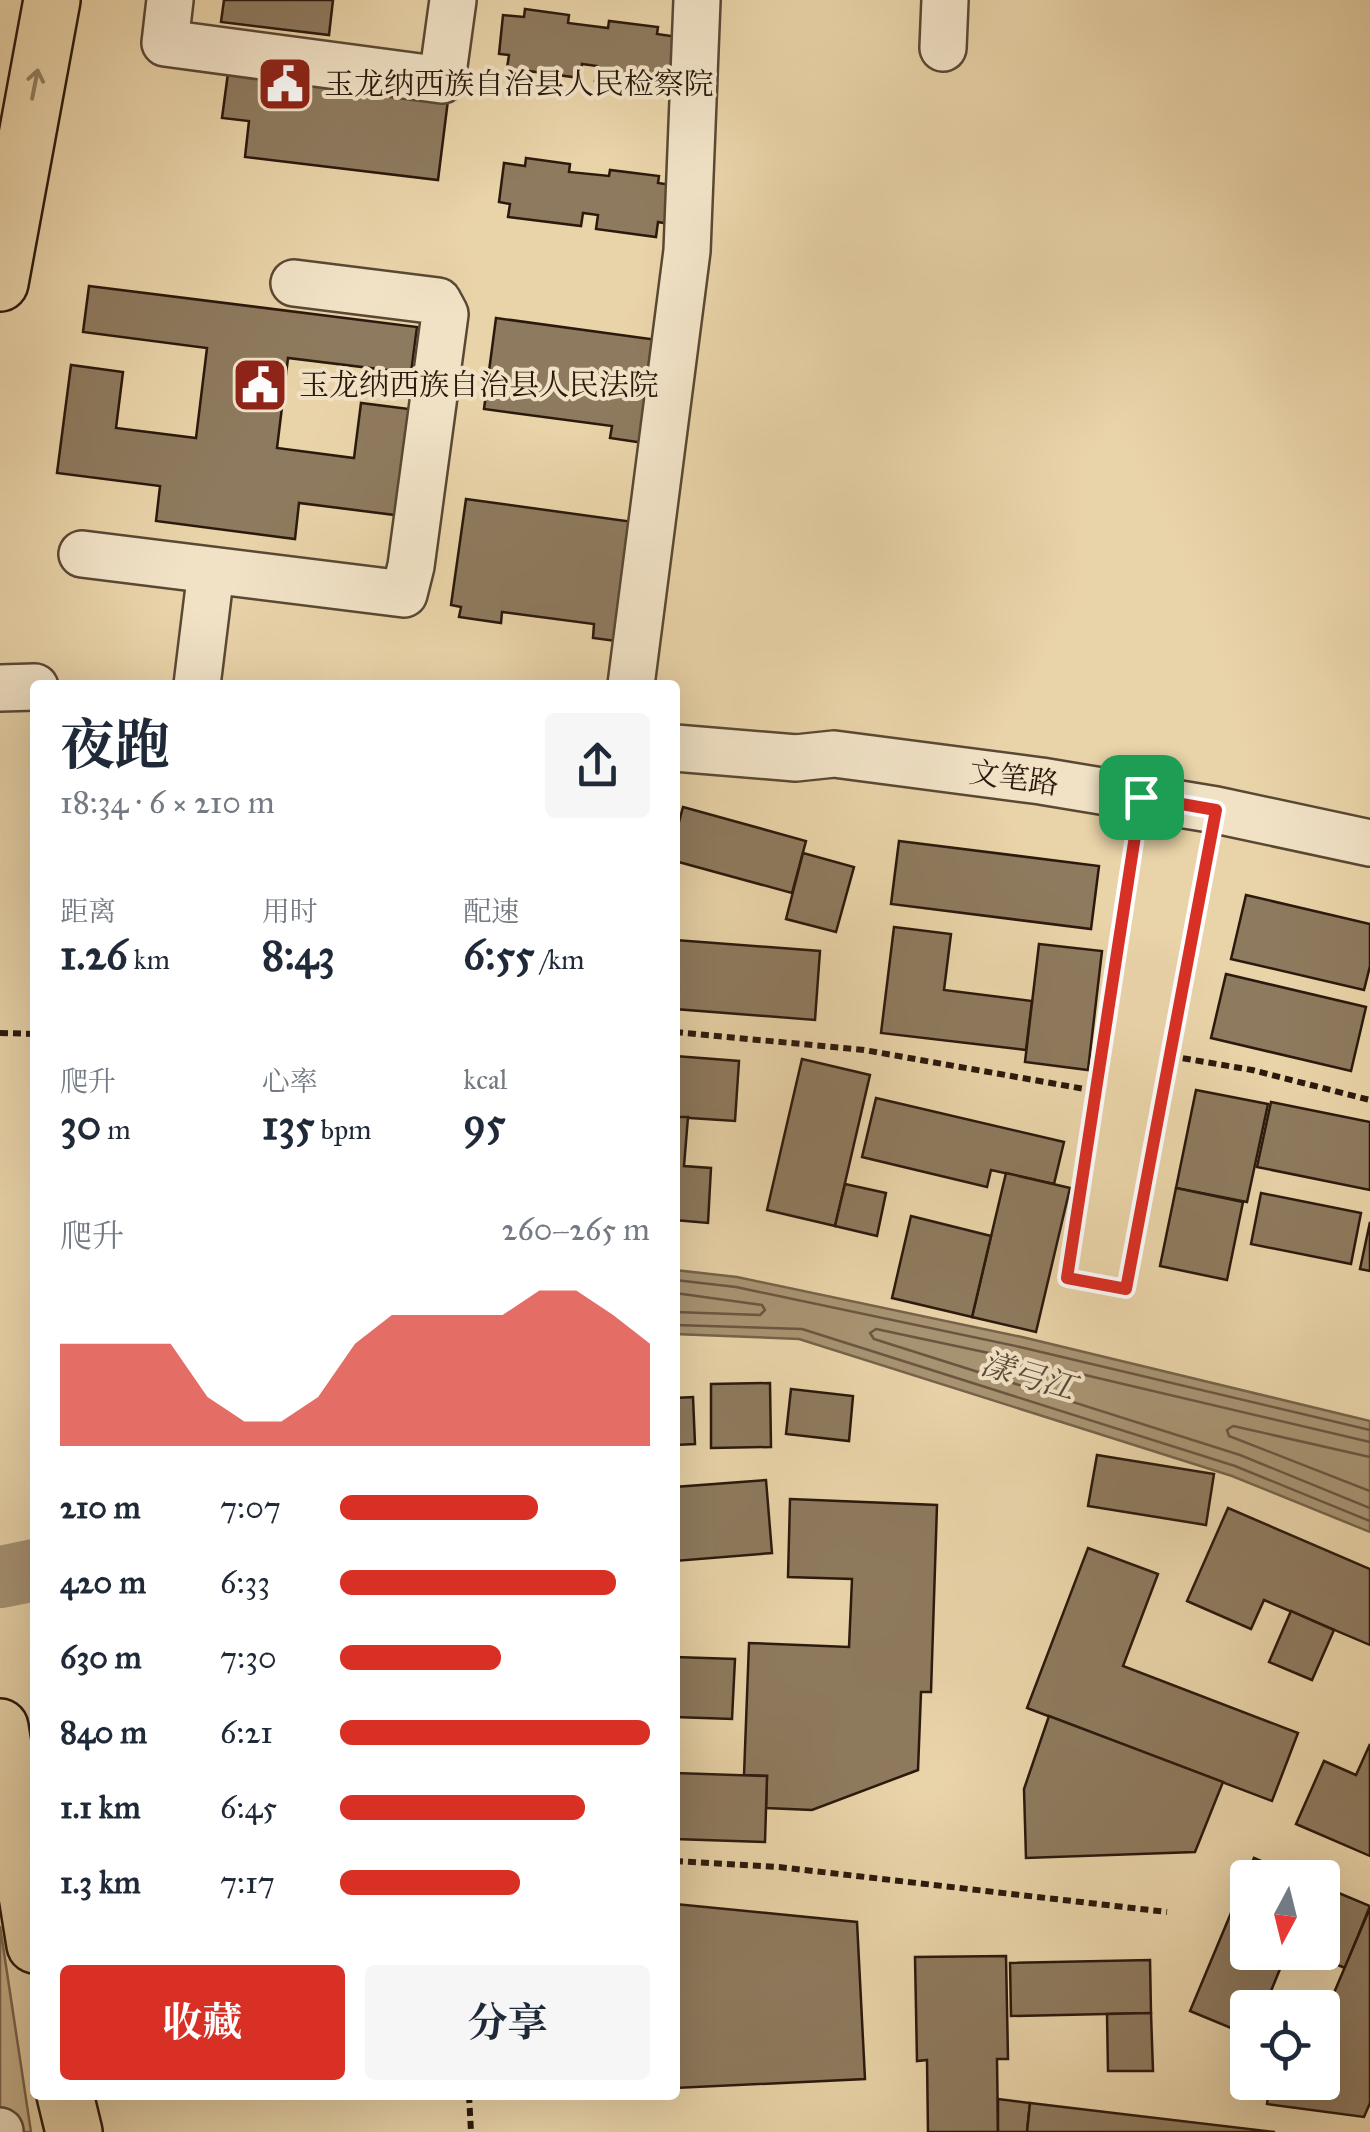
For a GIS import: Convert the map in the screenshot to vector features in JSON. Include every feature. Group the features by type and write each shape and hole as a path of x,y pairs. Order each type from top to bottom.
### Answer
{"main road":[{"path":"0,283 50,1"},
{"path":"0,1727 8,1834 30,1924"},
{"path":"67,2100 74,2132"}],"street":[{"path":"170,0 165,43 442,80 453,0"},
{"path":"631,680 687,251 697,0"},
{"path":"943,48 944,0"},
{"path":"82,554 404,594 445,314 438,301 294,283"},
{"path":"198,680 211,570"},
{"path":"0,688 30,687"},
{"path":"0,716 30,715"},
{"name":"文笔路","path":"680,725 800,738 834,754"},
{"name":"文笔路","path":"680,748 796,758 834,754 1141,797 1370,842"}],"path":[{"path":"1141,797 1067,1278 1126,1289 1216,810"},
{"path":"680,1032 864,1050 1096,1091"},
{"path":"0,1033 30,1034"},
{"path":"1170,1056 1252,1070 1370,1100"},
{"path":"680,1860 780,1866 1167,1912"},
{"path":"469,2100 471,2132"}],"shaded area":[{"path":"0,1926 31,2132 0,2132"}],"water":[{"path":"680,1271 737,1277 1022,1337 1370,1421 1370,1532 1232,1476 799,1339 680,1334"}],"building":[{"path":"224,0 333,0 329,35 221,22"},
{"path":"525,9 569,15 568,23 608,28 609,21 658,27 657,34 678,37 673,76 657,74 655,88 595,81 597,66 582,64 580,78 507,68 509,55 499,54 503,15 524,17"},
{"path":"228,73 448,100 438,180 245,157 249,121 222,118"},
{"path":"526,158 570,164 569,172 609,176 610,170 659,176 658,183 679,186 674,225 658,222 656,237 596,229 598,215 583,213 581,226 508,217 510,204 499,202 504,163 525,166"},
{"path":"89,286 417,327 411,373 288,358 277,448 354,458 361,403 417,410 403,516 299,503 295,539 156,521 160,486 57,473 71,365 123,372 116,428 196,438 207,348 83,332"},
{"path":"496,318 665,341 651,444 610,438 612,426 484,409"},
{"path":"466,499 648,524 632,643 593,638 594,624 502,612 501,623 459,617 461,607 451,605"},
{"path":"683,807 806,841 792,893 680,862"},
{"path":"899,841 1099,866 1091,929 891,904"},
{"path":"803,853 854,867 836,932 786,919"},
{"path":"1246,895 1370,924 1370,966 1364,990 1231,959"},
{"path":"894,927 951,934 944,990 1032,1001 1026,1050 881,1033"},
{"path":"680,940 820,951 815,1020 680,1009"},
{"path":"1039,944 1102,951 1088,1070 1025,1062"},
{"path":"1226,974 1366,1007 1351,1071 1211,1038"},
{"path":"680,1056 739,1061 735,1121 680,1117"},
{"path":"802,1059 870,1075 835,1226 767,1210"},
{"path":"1196,1090 1268,1104 1247,1202 1176,1188"},
{"path":"876,1098 1064,1142 1054,1184 991,1170 987,1187 862,1157"},
{"path":"1271,1102 1370,1122 1370,1190 1257,1167"},
{"path":"680,1117 688,1117 684,1166 711,1168 708,1223 680,1220"},
{"path":"1006,1173 1070,1188 1036,1332 972,1317"},
{"path":"845,1184 886,1193 877,1236 835,1226"},
{"path":"1176,1188 1243,1202 1227,1280 1160,1266"},
{"path":"1261,1193 1361,1213 1351,1264 1251,1244"},
{"path":"911,1216 991,1236 972,1317 892,1298"},
{"path":"1370,1222 1370,1271 1360,1269"},
{"path":"770,1383 771,1447 711,1448 711,1384"},
{"path":"791,1389 853,1396 849,1441 786,1434"},
{"path":"693,1397 695,1444 680,1445 680,1398"},
{"path":"1097,1455 1214,1474 1206,1525 1088,1506"},
{"path":"766,1480 772,1553 680,1561 680,1487"},
{"path":"790,1499 937,1505 931,1692 921,1692 918,1770 812,1810 766,1808 767,1776 744,1775 749,1643 849,1647 852,1579 788,1577"},
{"path":"1228,1508 1370,1569 1370,1645 1264,1600 1251,1629 1187,1601"},
{"path":"1088,1548 1158,1574 1123,1666 1298,1733 1272,1801 1027,1708"},
{"path":"1291,1611 1334,1630 1312,1680 1269,1662"},
{"path":"680,1657 735,1659 732,1719 680,1717"},
{"path":"1049,1716 1223,1782 1195,1852 1026,1858 1024,1789"},
{"path":"1370,1744 1370,1856 1296,1824 1324,1761 1356,1775"},
{"path":"680,1773 767,1776 765,1842 680,1839"},
{"path":"1340,1894 1370,1906 1345,1968 1340,1966"},
{"path":"680,1904 857,1922 865,2079 680,2088"},
{"path":"1370,1908 1370,2103 1364,2117 1267,2104 1268,2100 1340,2100 1340,1990 1335,1990"},
{"path":"1230,1915 1230,1970 1280,1970 1271,1990 1230,1990 1230,2028 1190,2011"},
{"path":"1006,1956 1008,2059 997,2059 998,2132 928,2132 927,2060 917,2061 915,1957"},
{"path":"1150,1960 1151,2013 1011,2016 1010,1963"},
{"path":"1151,2013 1153,2071 1108,2071 1107,2014"},
{"path":"998,2099 1030,2103 1027,2132 998,2132"},
{"path":"1030,2103 1139,2116 1275,2132 1027,2132"}],"waterway":[{"name":"漾弓江","path":"0,1577 30,1571"}],"place":[{"name":"玉龙纳西族自治县人民检察院","path":"285,84"},
{"name":"玉龙纳西族自治县人民法院","path":"260,385"}],"route":[{"path":"1141,797 1216,810 1126,1289 1067,1278 1141,797"}]}
